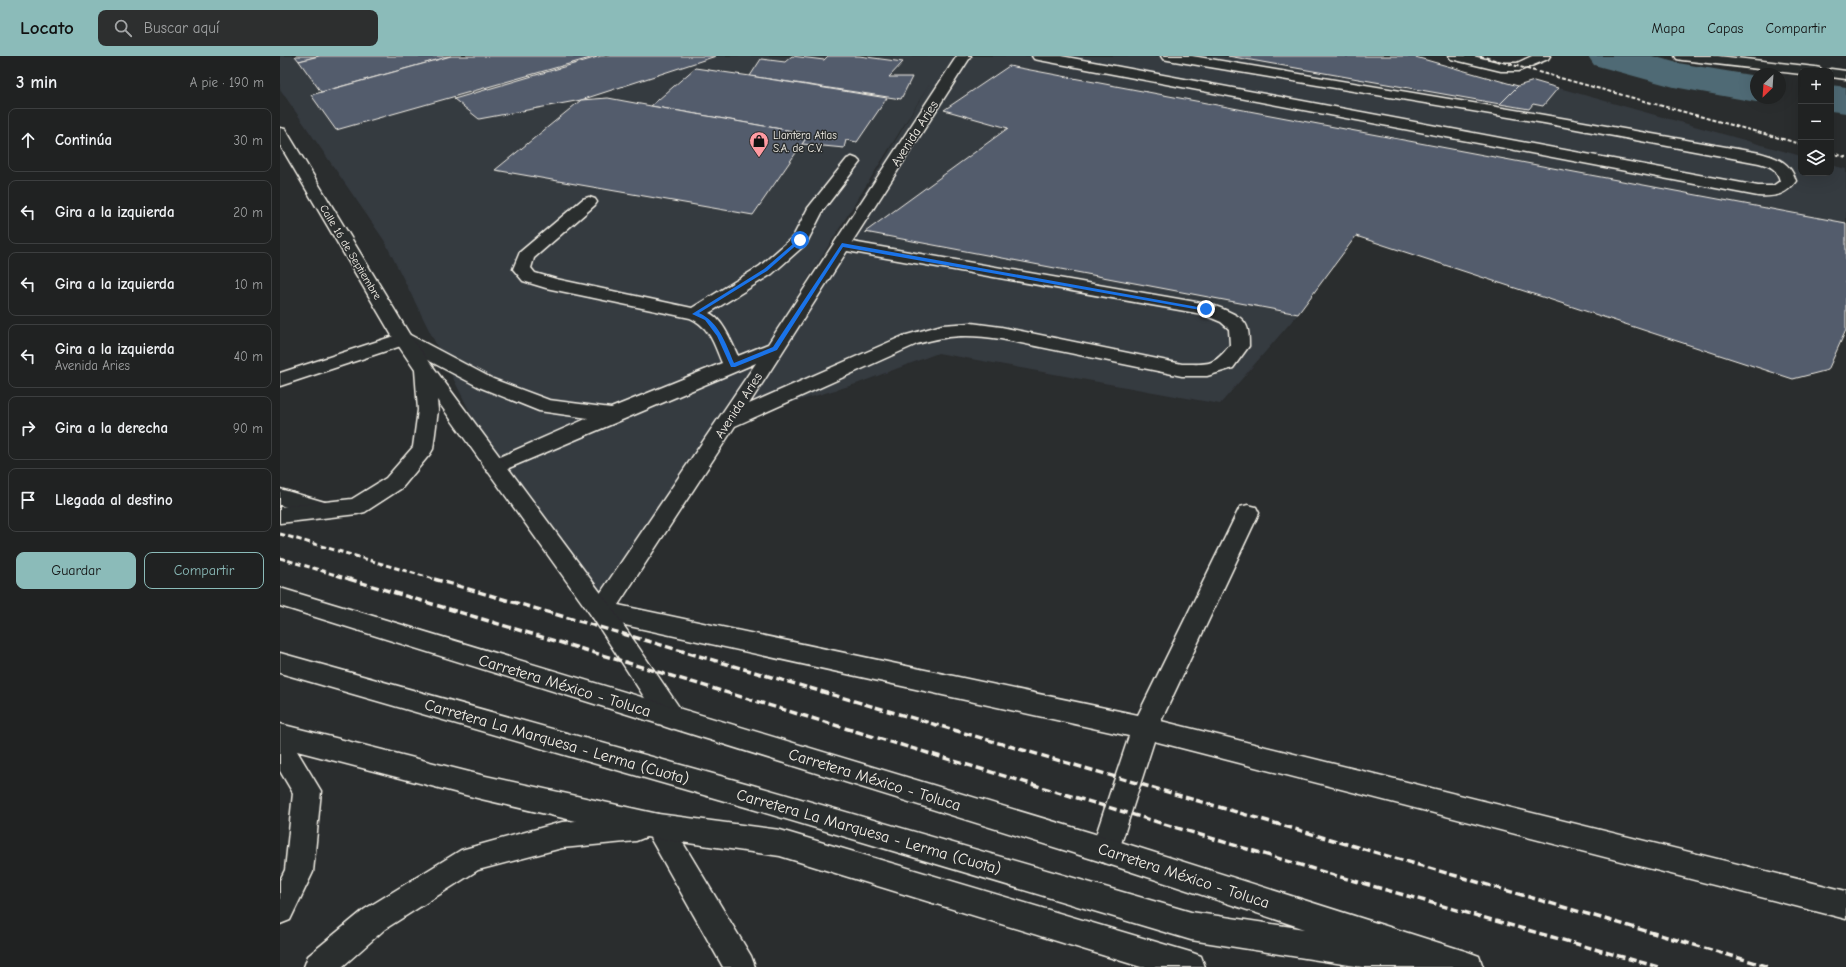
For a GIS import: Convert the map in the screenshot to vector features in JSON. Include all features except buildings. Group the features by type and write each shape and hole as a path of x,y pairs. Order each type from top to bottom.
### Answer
{"main road":[{"name":"Avenida Aries","path":"601,611 728,421 964,56"},
{"path":"1039,56 1077,59 1758,191 1775,192 1784,188 1788,181 1785,170 1775,162 1760,158 1544,119 1168,56"},
{"path":"1456,56 1501,67 1519,67 1543,56"},
{"path":"1682,56 1798,69"},
{"path":"1834,73 1846,75"},
{"path":"1536,148 1544,119"},
{"path":"1605,162 1611,131"},
{"name":"Calle 16 de Septiembre","path":"280,132 403,339 601,611 672,718"},
{"path":"695,314 766,270 800,240 816,208 852,162"},
{"path":"589,202 526,256 522,269 529,278 695,314 707,319 720,336 733,366"},
{"path":"728,421 910,340 942,331 971,329 1001,333 1182,370 1206,370 1226,364 1240,346 1238,327 1228,318 1206,309 842,245"},
{"path":"280,380 403,339 486,383 546,406 613,415"},
{"path":"495,467 613,415 775,348"},
{"path":"280,368 314,368"},
{"path":"280,515 320,509 357,506 394,483 423,449 428,410 425,370"},
{"path":"280,497 320,509"},
{"path":"1106,850 1145,728 1248,513"},
{"name":"Carretera México - Toluca","path":"280,597 1106,850 1468,967"},
{"path":"601,611 1145,728 1846,905"},
{"name":"Carretera La Marquesa - Lerma (Cuota)","path":"280,663 749,796 1191,926 1464,967"},
{"path":"280,735 481,787 658,826 780,843 1190,967"},
{"path":"280,746 307,791 299,872 280,910"},
{"path":"319,967 375,919 471,859 562,835 658,826"},
{"path":"658,826 740,967"}],"shaded area":[{"path":"280,56 1413,56 1518,86 1534,81 1798,155 1798,176 1834,176 1834,166 1846,169 1846,330 1828,370 1793,379 1356,236 1298,314 1220,404 938,353 856,384 728,421 930,83 601,611 474,420 384,240 280,89"}],"waterway":[{"path":"1608,56 1674,75 1750,88"},
{"path":"1834,98 1846,100"}],"railway":[{"path":"1480,56 1798,143"},
{"path":"1834,154 1846,157"},
{"path":"280,534 437,580"},
{"path":"280,558 352,580"},
{"path":"349,579 1337,876 1658,967"},
{"path":"434,579 1770,967"}],"place":[{"name":"Llantera Atlas S.A. de C.V.","path":"759,158"}],"route":[{"path":"800,240 766,270 695,314 707,319 720,336 733,366 775,348 842,245 1206,309"}]}
